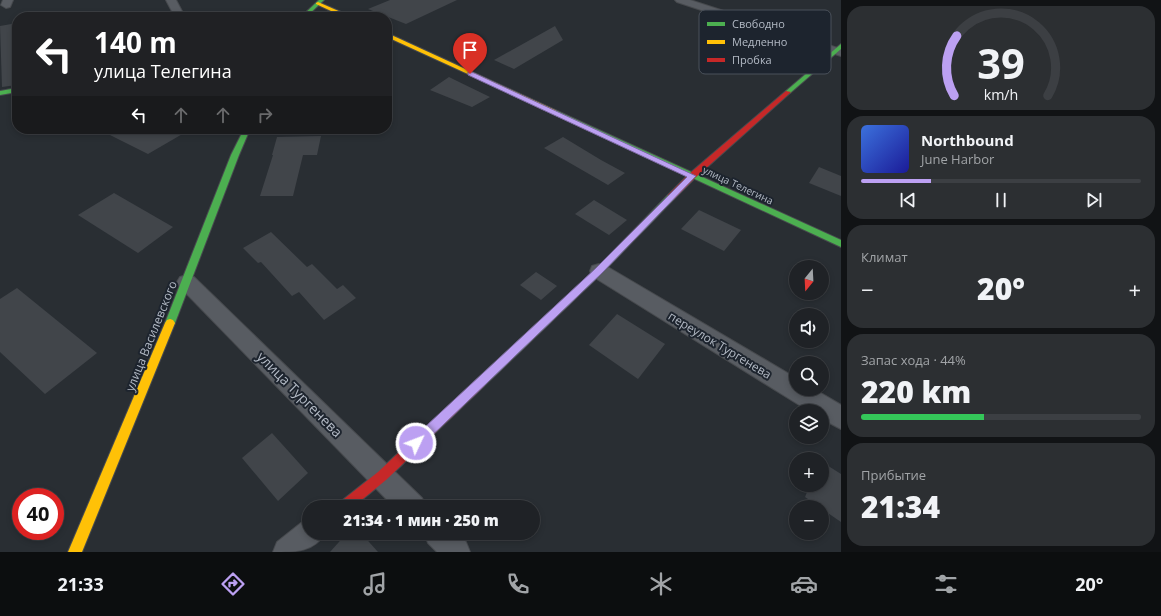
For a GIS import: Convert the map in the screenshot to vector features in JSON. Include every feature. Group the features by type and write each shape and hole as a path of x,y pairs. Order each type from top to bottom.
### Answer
{"street":[{"path":"171,0 177,12"},
{"path":"680,0 712,10"},
{"path":"308,12 320,2 339,12"},
{"name":"улица Телегина","path":"392,37 841,244"},
{"path":"831,57 839,50"},
{"path":"352,500 382,476 599,271 692,176 811,74"},
{"path":"0,93 12,91"},
{"name":"улица Василевского","path":"75,552 187,282 235,155 245,134"},
{"name":"переулок Тургенева","path":"599,271 841,418"},
{"name":"улица Тургенева","path":"187,282 406,500"},
{"path":"287,552 302,540"},
{"path":"445,540 456,552"}],"building":[{"path":"390,0 457,0 406,24 392,18 392,12 376,12 368,9"},
{"path":"12,24 12,86 2,87 0,26"},
{"path":"555,26 563,40 514,69 494,60"},
{"path":"449,77 490,97 472,107 430,90"},
{"path":"108,134 182,134 148,154"},
{"path":"321,136 317,155 303,155 293,196 260,196 277,137"},
{"path":"563,137 625,173 608,185 544,148"},
{"path":"819,167 841,176 841,196 809,183"},
{"path":"114,193 173,227 138,253 78,215"},
{"path":"594,200 627,220 609,235 575,214"},
{"path":"699,210 741,230 724,251 681,229"},
{"path":"271,232 307,267 312,264 337,289 343,285 356,298 324,320 299,292 292,296 261,262 258,263 243,248"},
{"path":"536,272 557,286 541,300 520,285"},
{"path":"17,288 97,353 45,394 0,352 0,299"},
{"path":"617,314 665,344 638,379 589,345"},
{"path":"272,433 308,473 278,501 242,458"},
{"path":"829,466 841,474 841,522 829,514 829,500 810,500 805,497 807,492 829,492"},
{"path":"341,540 367,540 378,552 330,552"}],"traffic: fast":[{"path":"309,12 322,0"},
{"path":"831,55 841,46"},
{"path":"788,92 809,74"},
{"path":"0,93 12,91"},
{"path":"553,111 841,244"},
{"path":"170,323 235,155 245,134"},
{"path":"480,383 599,271 671,197"}],"traffic: slow":[{"path":"318,3 337,12"},
{"path":"392,37 553,111"},
{"path":"75,552 170,323"}],"traffic: jam":[{"path":"671,197 692,176 788,92"},
{"path":"352,500 382,476 480,383"}],"route":[{"path":"416,443 599,271 692,176 470,74"}]}
